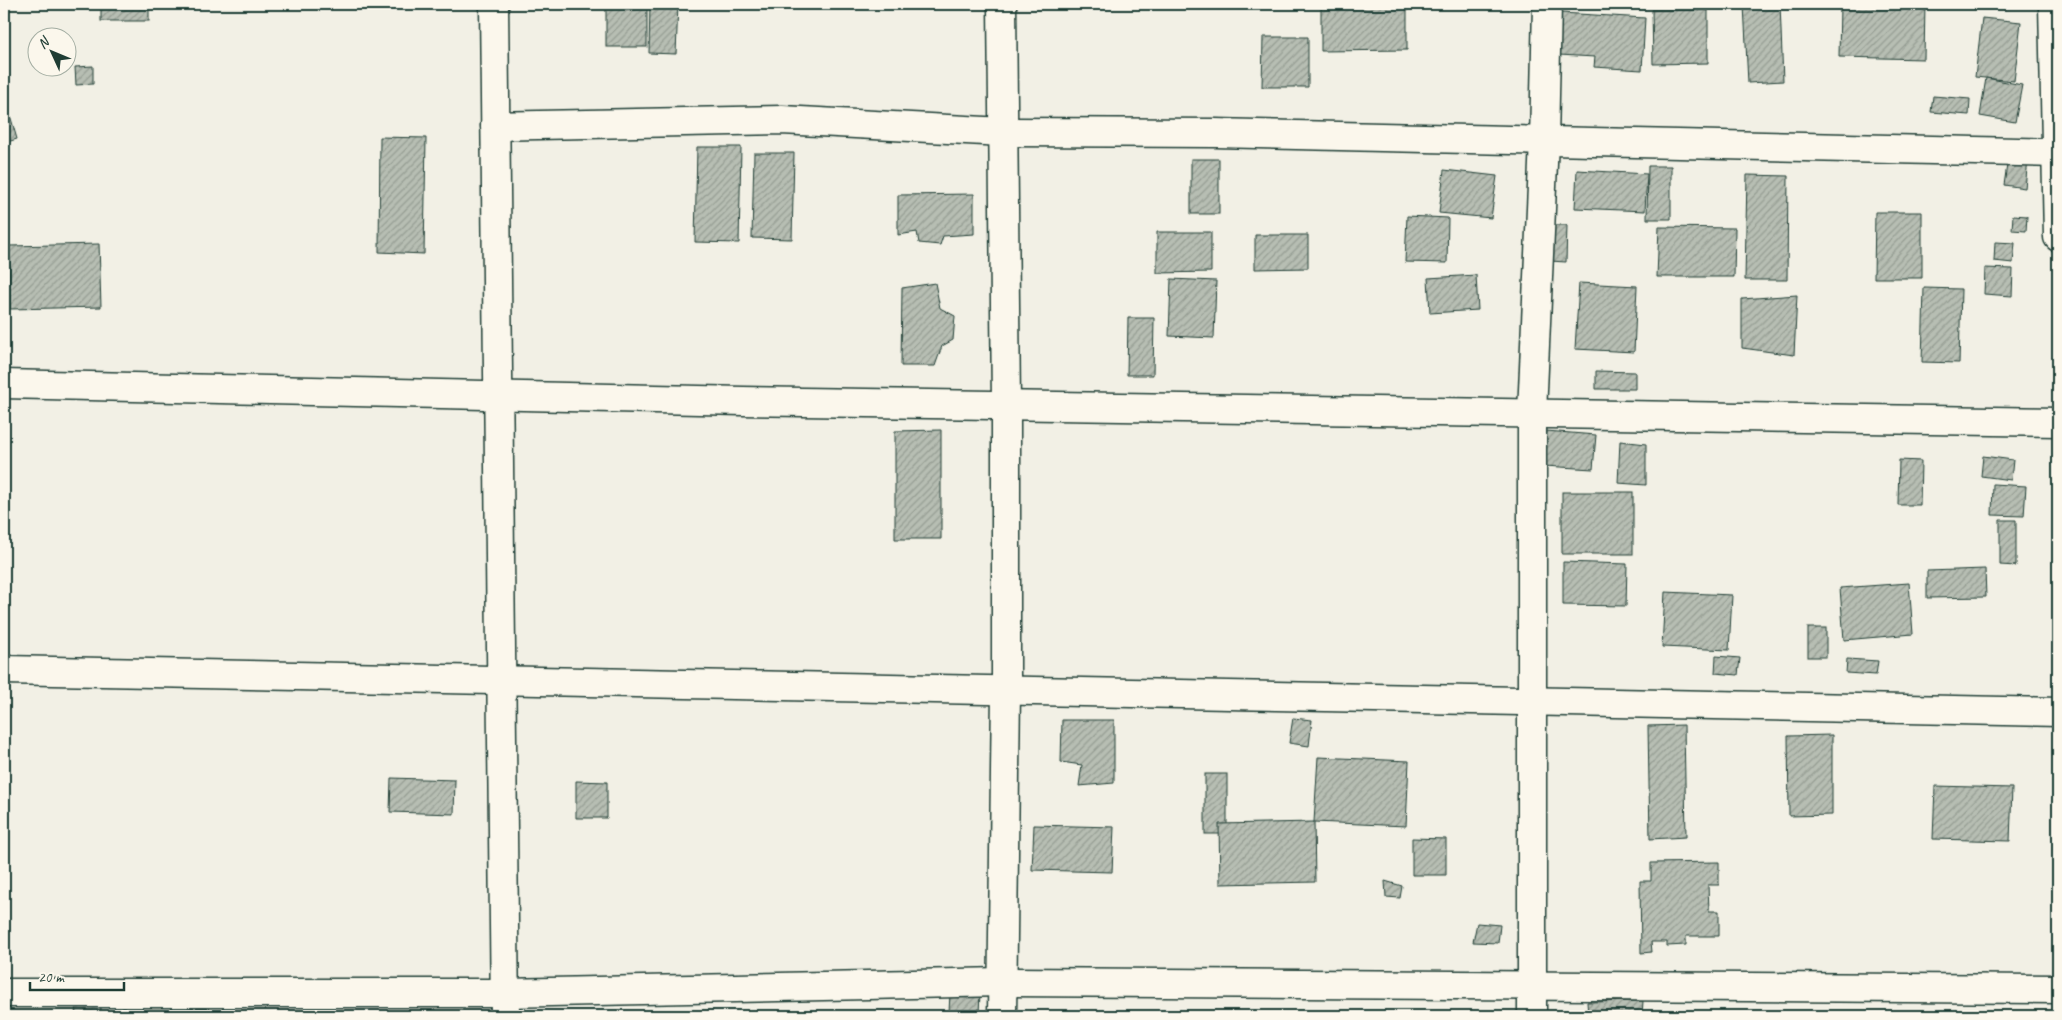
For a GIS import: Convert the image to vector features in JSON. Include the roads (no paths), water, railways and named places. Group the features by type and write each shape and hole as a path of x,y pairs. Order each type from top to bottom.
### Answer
{"street":[{"path":"494,4 505,1004"},
{"path":"1002,4 1006,405 1006,691 1002,1016"},
{"path":"1532,1016 1532,413 1544,141 1547,4"},
{"path":"2053,4 2058,237"},
{"path":"495,126 782,120 1003,132 1215,133 2057,153"},
{"path":"4,384 1006,405 2058,422"},
{"path":"4,670 2058,712"},
{"path":"4,993 505,1004 1002,982 2058,989"}]}
